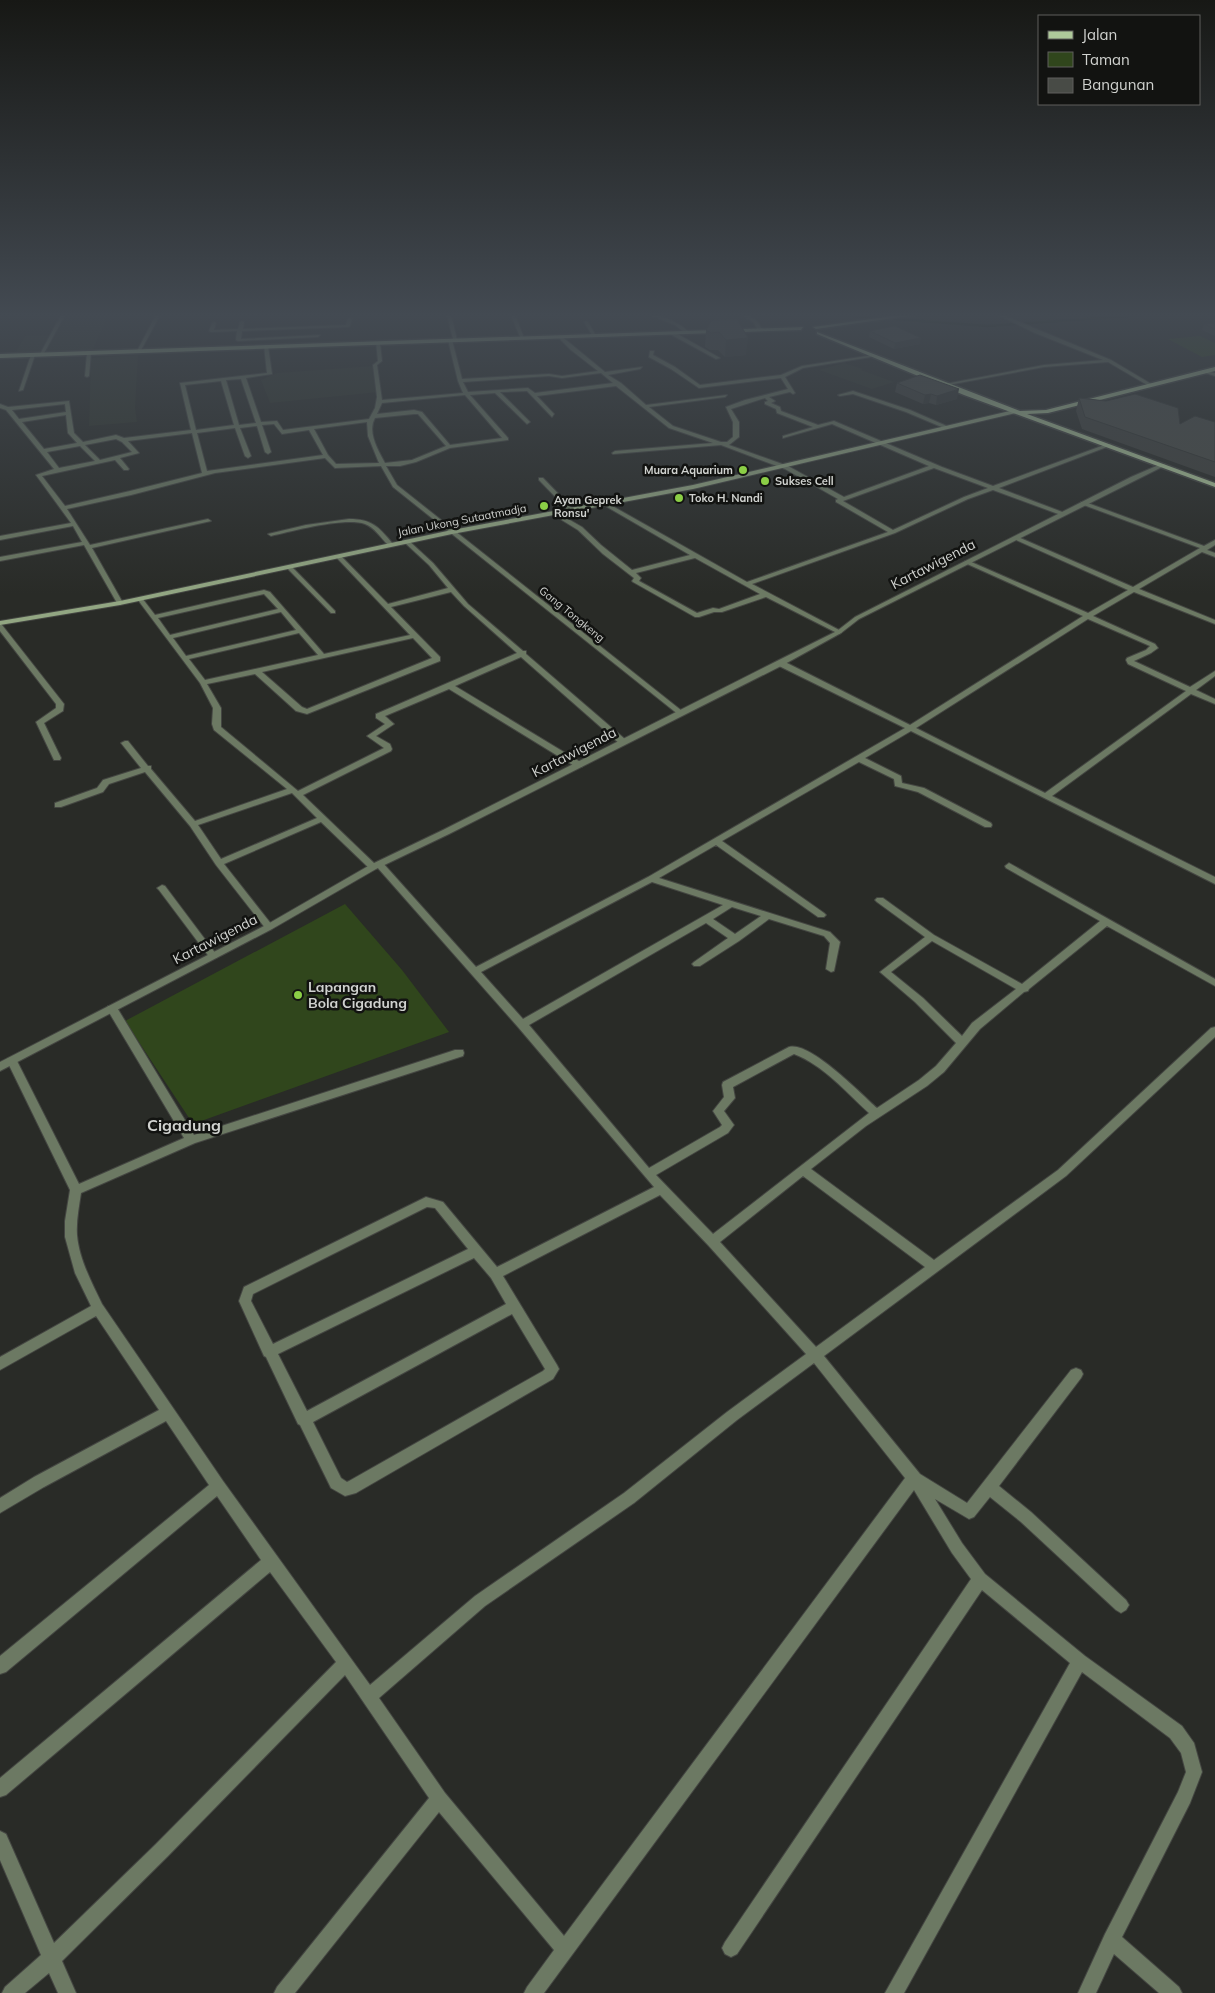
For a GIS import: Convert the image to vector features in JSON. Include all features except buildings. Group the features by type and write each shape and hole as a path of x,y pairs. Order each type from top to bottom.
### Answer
{"main road":[{"path":"1004,408 1215,485"},
{"path":"1014,412 1046,412 1062,408"},
{"name":"Jalan Ukong Sutaatmadja","path":"0,625 120,603 290,568 390,544 605,504 785,467 1014,412"},
{"path":"1042,422 1046,412"}],"street":[{"path":"8,409 15,408"},
{"path":"68,408 69,429 80,444 99,462"},
{"path":"188,408 205,473"},
{"path":"231,408 248,456"},
{"path":"253,408 268,452"},
{"path":"371,418 377,408"},
{"path":"310,427 326,456 334,466 383,465 414,461 449,447 506,439 479,408"},
{"path":"513,408 527,422"},
{"path":"546,408 552,415"},
{"path":"648,408 671,427 785,467 843,499"},
{"path":"615,453 724,445 736,437 736,422 727,409 730,408"},
{"path":"778,408 779,412 816,426"},
{"path":"899,408 946,428"},
{"path":"8,409 58,470"},
{"path":"43,451 116,437 124,440 275,422 282,432 419,412 449,447"},
{"path":"18,421 68,413"},
{"name":"Gang Tongkeng","path":"371,418 369,429 383,465 395,486 679,713"},
{"path":"785,437 832,422 936,466 1063,514"},
{"path":"120,603 75,524 39,475 136,454 124,440"},
{"path":"746,584 893,532 966,498 1109,445"},
{"path":"64,508 131,493 205,473 326,456"},
{"path":"117,458 126,469"},
{"name":"Kartawigenda","path":"6,1064 269,927 376,865 446,832 679,713 780,664 839,632 857,618 1083,503 1163,465"},
{"path":"893,532 838,501 936,466"},
{"path":"541,479 571,510"},
{"path":"1083,503 1215,555"},
{"path":"605,504 746,584 839,632"},
{"path":"554,513 587,534 611,558 633,572 638,578 635,581 697,616 713,610 720,611 767,594"},
{"path":"272,534 317,525 360,520 370,524 390,544"},
{"path":"0,558 87,545 208,521"},
{"path":"0,538 75,524"},
{"path":"1016,538 1132,590 1215,622"},
{"path":"406,541 431,564 466,605 623,742"},
{"path":"474,972 651,879 912,728 1088,616 1215,542"},
{"path":"633,572 697,556"},
{"path":"256,671 299,709 307,712 437,659 339,557"},
{"path":"968,562 1154,645 1154,648 1150,651 1135,656 1130,660 1131,662 1215,702"},
{"path":"290,568 333,612"},
{"path":"387,606 453,589"},
{"path":"154,617 260,593 268,594 322,656"},
{"path":"140,598 204,683 217,708 217,728 296,792 376,865 522,1024 662,1189 712,1241 815,1355 914,1478 957,1548 980,1579 1080,1661 1176,1732 1188,1749 1194,1772 1184,1797 1087,1993"},
{"path":"168,637 282,610"},
{"path":"0,625 60,704 60,709 40,722 57,758"},
{"path":"185,658 300,631"},
{"path":"204,683 415,636"},
{"path":"193,824 328,780 388,749 388,746 371,736 390,724 379,715 523,653"},
{"path":"780,664 912,728 1215,881"},
{"path":"1046,796 1215,672"},
{"path":"449,686 579,765"},
{"path":"125,743 148,768 193,824 219,863 269,927"},
{"path":"858,758 898,778 898,784 921,790 988,825"},
{"path":"58,805 100,790 106,782 148,768"},
{"path":"219,863 323,818"},
{"path":"716,841 821,916"},
{"path":"1009,866 1215,983"},
{"path":"651,879 820,931 835,942 831,970"},
{"path":"162,888 213,956"},
{"path":"880,900 931,937 1024,989"},
{"path":"522,1024 732,904"},
{"path":"697,964 769,915"},
{"path":"708,919 736,939"},
{"path":"712,1241 803,1169 877,1114 923,1083 940,1069 976,1026 1105,922"},
{"path":"931,937 885,972 919,1000 962,1042"},
{"path":"112,1009 191,1140"},
{"path":"369,1696 480,1601 629,1498 732,1416 1062,1173 1215,1031"},
{"path":"648,1173 657,1170 724,1130 728,1125 718,1112 730,1098 727,1085 793,1050 805,1053 819,1063 877,1114"},
{"path":"76,1190 191,1140 459,1053"},
{"path":"6,1064 76,1190 71,1221 71,1237 81,1273 98,1308 218,1486 346,1663 439,1799 564,1949"},
{"path":"803,1169 935,1268"},
{"path":"495,1274 662,1189"},
{"path":"426,1202 439,1205 476,1251 495,1274 515,1306 552,1369 551,1372 351,1488 340,1487 336,1483 244,1300 248,1292 426,1202"},
{"path":"270,1352 476,1251"},
{"path":"304,1420 515,1306"},
{"path":"0,1364 98,1308"},
{"path":"914,1478 969,1512 1076,1374"},
{"path":"0,1506 39,1482 169,1412"},
{"path":"533,1993 914,1478"},
{"path":"0,1666 218,1486"},
{"path":"989,1487 1026,1516 1121,1605"},
{"path":"0,1789 271,1561"},
{"path":"731,1948 980,1579"},
{"path":"894,1993 1080,1661"},
{"path":"11,1993 52,1958 162,1850 346,1663"},
{"path":"283,1993 439,1799"},
{"path":"0,1840 67,1993"},
{"path":"1112,1940 1173,1993"}],"shaded area":[{"path":"90,408 135,408 137,422 89,426"}],"green space":[{"name":"Lapangan Bola Cigadung","path":"345,904 402,970 449,1032 193,1124 125,1021"}],"place":[{"name":"Muara Aquarium","path":"743,470"},
{"name":"Sukses Cell","path":"765,481"},
{"name":"Toko H. Nandi","path":"679,498"},
{"name":"Ayan Geprek Ronsu'","path":"544,506"},
{"name":"Lapangan Bola Cigadung","path":"298,995"}],"district":[{"name":"Cigadung","path":"184,1125"}]}
